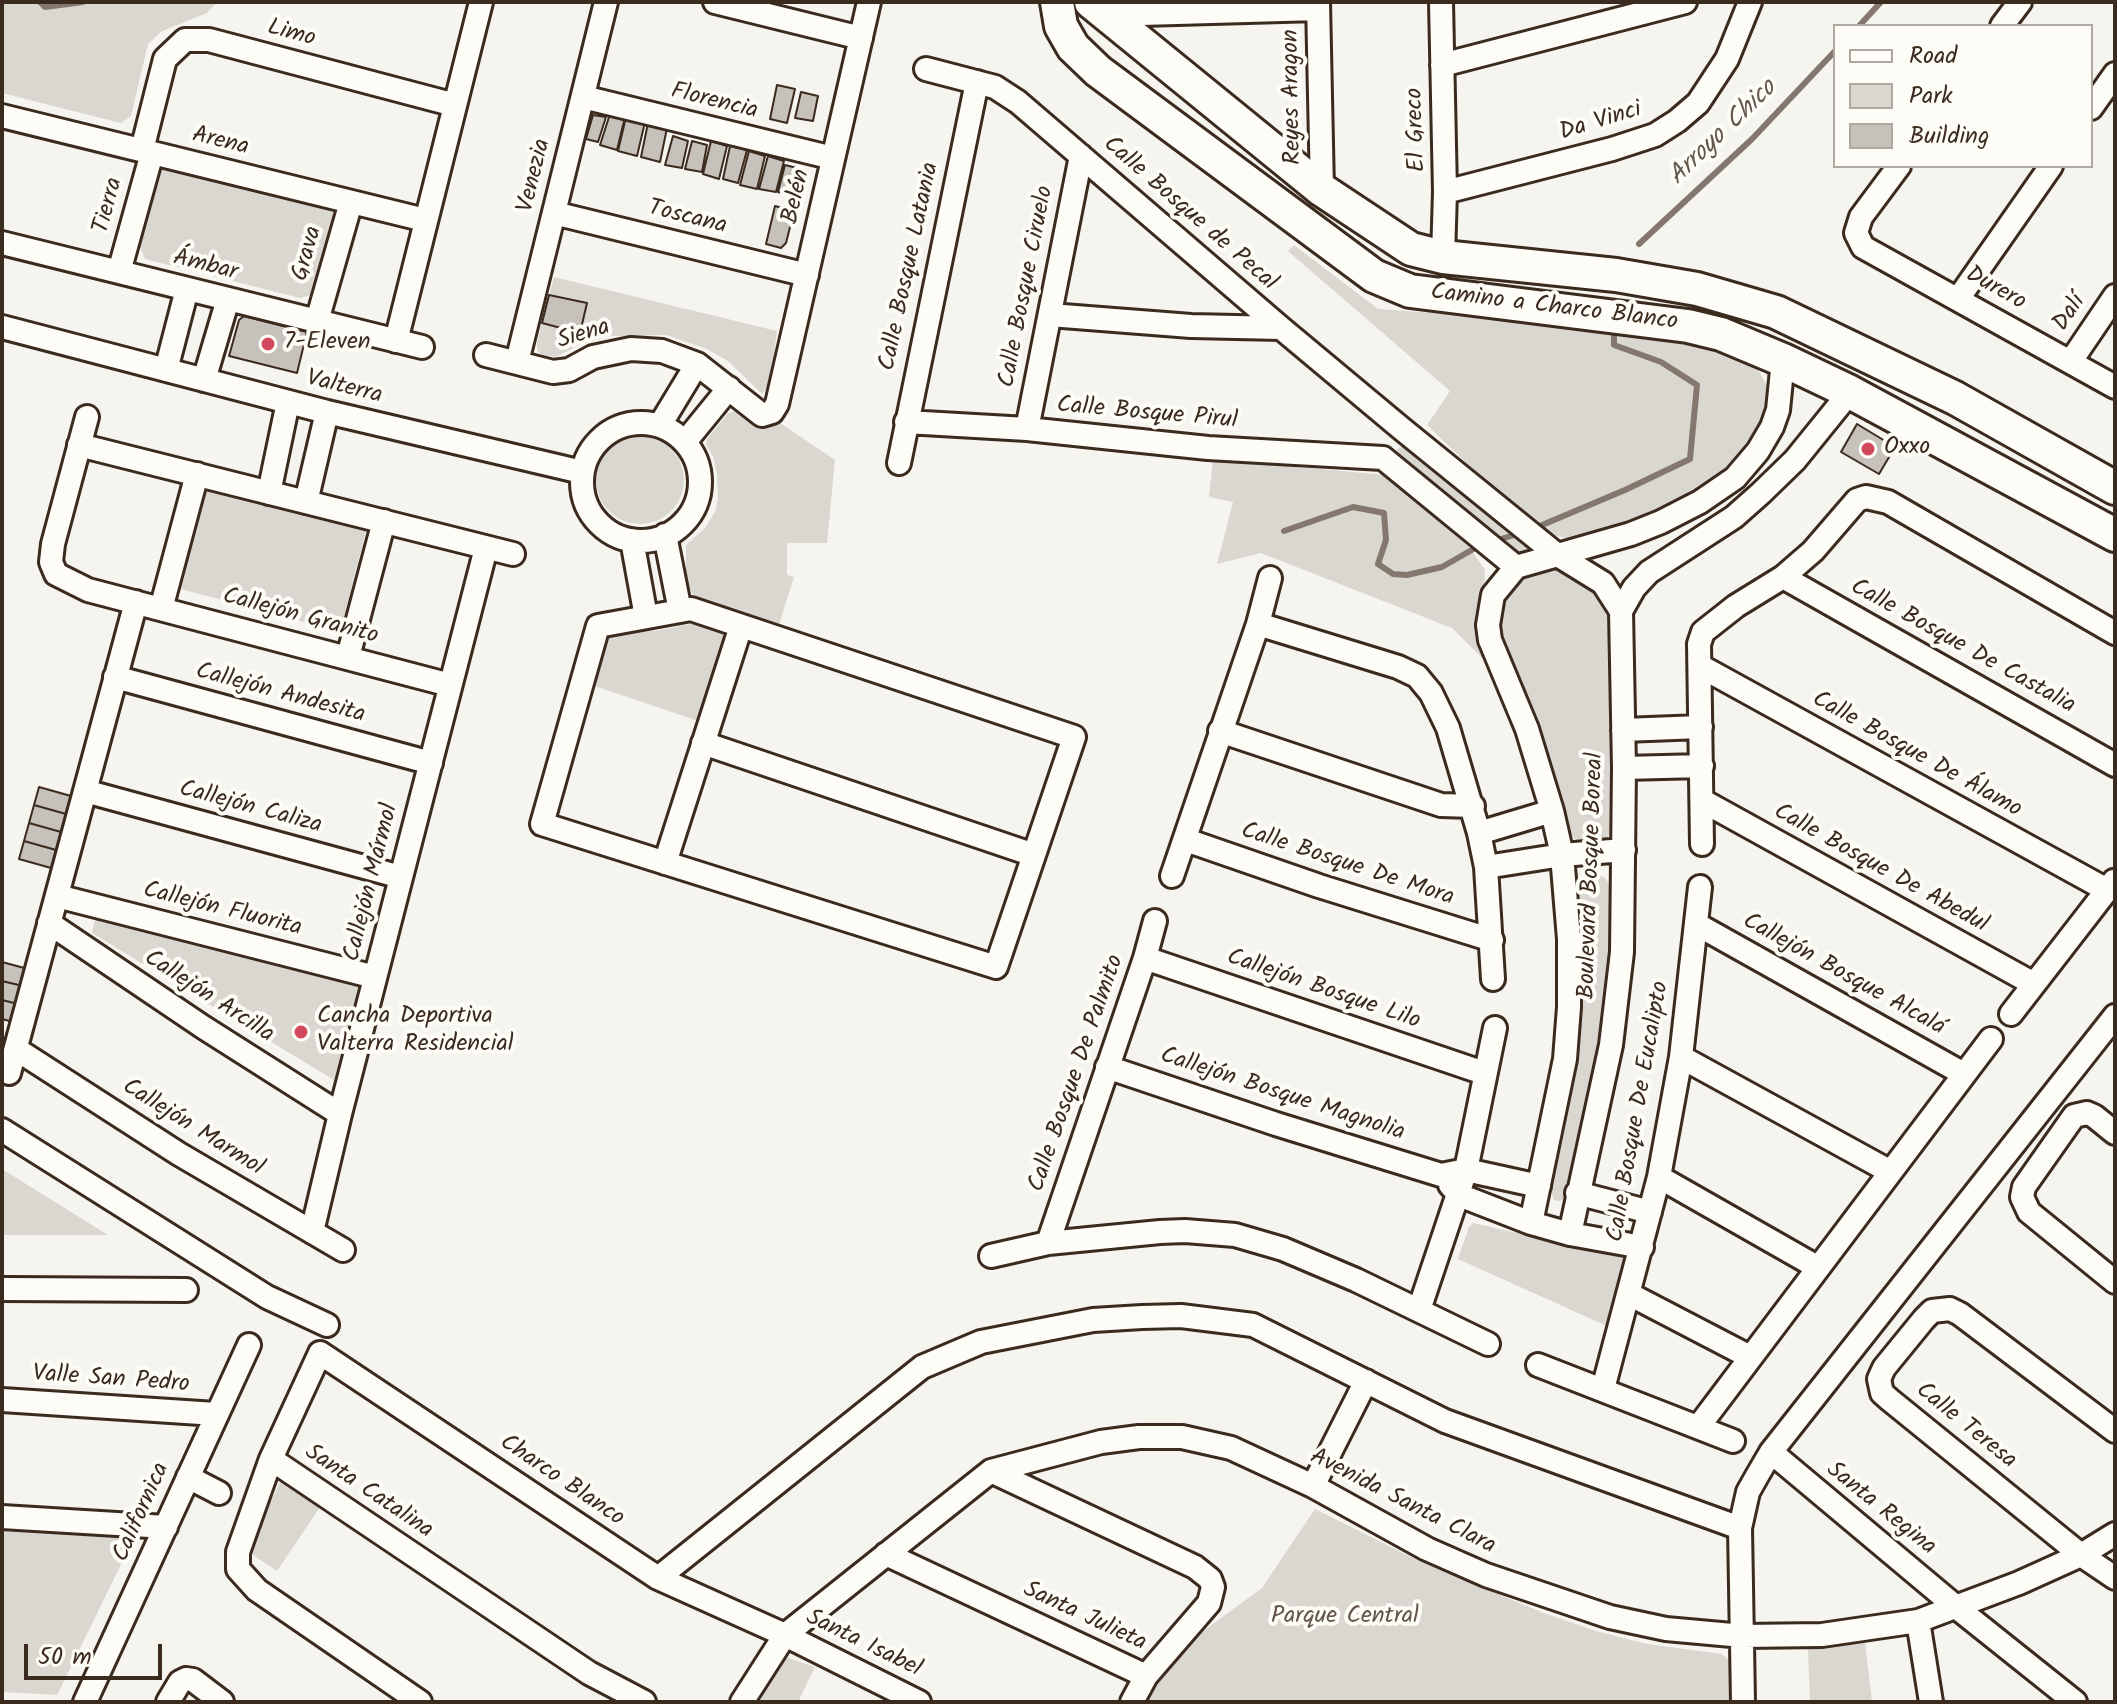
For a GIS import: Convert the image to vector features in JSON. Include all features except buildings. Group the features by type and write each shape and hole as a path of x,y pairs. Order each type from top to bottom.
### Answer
{"street":[{"path":"396,341 481,2"},
{"name":"Venezia","path":"517,362 606,2"},
{"path":"715,2 861,38"},
{"name":"Belén","path":"777,404 869,2"},
{"name":"Camino a Charco Blanco","path":"1057,2 1061,26 1073,47 1098,71 1374,276 1410,291 1688,326 1721,334 1850,392 2115,535"},
{"name":"El Greco","path":"1441,2 1445,192 1443,257"},
{"path":"1442,65 1685,2"},
{"name":"Da Vinci","path":"1445,192 1655,135 1698,103 1727,59 1750,2"},
{"path":"2004,24 2020,2"},
{"path":"1099,9 1318,5"},
{"name":"Reyes Aragon","path":"1318,5 1322,190"},
{"name":"Camino a Charco Blanco","path":"1099,9 1322,190 1411,249 1443,257 1616,275 1697,289 1776,312 1955,398 2115,488"},
{"name":"Limo","path":"147,152 165,59 185,40 209,40 455,105"},
{"name":"Calle Bosque de Pecal","path":"926,69 995,87 1018,102 1402,429"},
{"path":"2093,105 2115,74"},
{"name":"Calle Bosque Latania","path":"899,463 977,82"},
{"name":"Florencia","path":"583,97 833,158"},
{"name":"Arena","path":"2,116 425,220"},
{"name":"Tierra","path":"119,272 147,152"},
{"name":"Calle Bosque Ciruelo","path":"1027,429 1081,156"},
{"name":"Durero","path":"1898,168 1861,217 1856,233 1863,247 2115,387"},
{"path":"1958,299 2050,168"},
{"name":"Grava","path":"317,321 351,202"},
{"name":"Toscana","path":"554,213 807,275"},
{"name":"Ámbar","path":"2,243 422,347"},
{"path":"166,370 187,289"},
{"path":"1688,326 1697,289"},
{"name":"Dalí","path":"2071,361 2115,296"},
{"path":"204,380 228,299"},
{"path":"1050,315 1191,326 1281,328"},
{"name":"Valterra","path":"2,327 327,412 582,472"},
{"name":"Siena","path":"486,355 553,372 569,370 593,357 631,349 662,351 697,364 762,415 772,412 777,404"},
{"path":"1783,360 1778,410 1772,427 1758,451 1735,478 1700,502 1661,522 1631,534 1556,554 1516,567 1383,458 1402,429 1556,554 1603,583 1621,611 1634,588 1649,572 1734,517 1761,493 1795,460 1850,392"},
{"path":"660,425 697,364"},
{"path":"685,442 729,388"},
{"path":"1936,437 1955,398"},
{"path":"269,493 288,402"},
{"path":"306,502 327,412"},
{"path":"9,1073 136,602 69,582 56,574 51,562 87,417"},
{"name":"Calle Bosque Pirul","path":"906,422 1027,429 1208,448 1383,458"},
{"path":"629,423 660,425 685,442 696,460 700,490 687,518 665,535 632,540 612,533 596,520 582,493 582,472 595,444 610,431 629,423"},
{"path":"79,445 513,554"},
{"path":"161,609 197,474"},
{"path":"1702,844 1699,644 1707,627 1783,577 1813,551 1857,500 1878,498 2115,633"},
{"path":"348,657 384,521"},
{"path":"665,535 680,611"},
{"path":"632,540 646,617"},
{"name":"Callejón Mármol","path":"312,1232 486,548"},
{"name":"Boulevard Bosque Boreal","path":"1516,567 1493,595 1488,625 1490,640 1527,729 1552,811 1562,855 1569,939 1565,1059 1531,1223"},
{"name":"Calle Bosque De Castalia","path":"1783,577 2115,765"},
{"path":"1172,876 1258,624 1270,578"},
{"name":"Callejón Granito","path":"136,602 450,685"},
{"path":"691,609 1074,737 996,967 542,824 598,626 646,617 691,609"},
{"name":"Boulevard Bosque Boreal","path":"1570,1234 1611,1045 1622,952 1624,768 1621,611"},
{"path":"1258,624 1398,667 1417,676 1431,693 1448,728 1479,833 1486,867 1493,979"},
{"path":"665,863 741,626"},
{"name":"Calle Bosque De Álamo","path":"1700,666 2111,885"},
{"name":"Callejón Andesita","path":"115,677 431,763"},
{"path":"1623,730 1701,727"},
{"path":"1220,731 1441,805 1473,806"},
{"path":"703,743 1034,855"},
{"path":"1624,768 1702,766"},
{"name":"Callejón Caliza","path":"85,791 401,877"},
{"name":"Calle Bosque De Abedul","path":"1703,801 2032,983"},
{"path":"1479,833 1552,811"},
{"name":"Calle Bosque De Mora","path":"1186,840 1319,886 1492,940"},
{"path":"1486,867 1562,855 1624,850"},
{"path":"2011,1014 2111,885"},
{"name":"Calle Bosque De Eucalipto","path":"1603,1389 1659,1177 1681,1057 1700,887"},
{"name":"Callejón Fluorita","path":"57,896 375,977"},
{"name":"Calle Bosque De Palmito","path":"1048,1243 1155,921"},
{"name":"Callejón Arcilla","path":"49,923 203,1027 340,1114"},
{"name":"Callejón Bosque Alcalá","path":"1698,925 1962,1073"},
{"name":"Callejón Bosque Lilo","path":"1145,958 1484,1073"},
{"path":"1743,1702 1740,1528 1748,1492 1771,1452 2115,1016"},
{"path":"1419,1310 1466,1170 1495,1028"},
{"path":"1699,1426 1962,1073 1991,1039"},
{"name":"Callejón Marmol","path":"16,1049 179,1154 343,1250"},
{"path":"1681,1057 1889,1171"},
{"name":"Callejón Bosque Magnolia","path":"1107,1067 1441,1175 1466,1170"},
{"path":"2115,1133 2087,1113 2074,1116 2024,1187 2022,1197 2029,1212 2115,1282"},
{"path":"2,1130 267,1297 327,1325"},
{"path":"1466,1170 1539,1186"},
{"path":"1441,1175 1459,1195 1531,1223 1570,1234 1642,1247"},
{"path":"1659,1177 1817,1267"},
{"path":"1577,1193 1650,1212"},
{"path":"991,1256 1048,1243 1185,1231 1235,1235 1283,1249 1488,1344"},
{"path":"2,1289 186,1290"},
{"path":"1629,1294 1750,1357"},
{"name":"Calle Teresa","path":"2081,1555 1890,1400 1882,1393 1879,1379 1884,1368 1932,1311 1950,1309 2115,1431"},
{"path":"658,1578 922,1367 981,1342 1093,1320 1181,1316 1253,1325 1445,1421 1740,1528"},
{"name":"Californica","path":"85,1702 249,1345"},
{"name":"Charco Blanco","path":"271,1459 320,1353 658,1578 785,1635"},
{"path":"1538,1365 1733,1441"},
{"path":"1313,1486 1366,1381"},
{"name":"Valle San Pedro","path":"2,1400 216,1414"},
{"name":"Avenida Santa Clara","path":"742,1702 785,1635 991,1471 1101,1442 1161,1436 1194,1439 1231,1448 1313,1486 1427,1549 1486,1575 1610,1617 1666,1629 1743,1636 1822,1635 1918,1621 2081,1555 2115,1534"},
{"name":"Santa Regina","path":"1771,1452 2075,1702"},
{"name":"Santa Catalina","path":"420,1702 257,1590 241,1574 236,1561 238,1552 271,1459 589,1673 644,1702"},
{"name":"Santa Julieta","path":"886,1554 1146,1676 1209,1603 1213,1587 1210,1579 1195,1567 991,1471"},
{"path":"188,1477 219,1493"},
{"path":"2,1517 166,1527"},
{"path":"2081,1555 2115,1578"},
{"path":"1918,1621 1931,1702"},
{"name":"Santa Isabel","path":"785,1635 919,1702"},
{"path":"1132,1702 1146,1676"},
{"path":"168,1702 180,1682 186,1679 193,1680 222,1702"}],"green space":[{"path":"2,2 217,2 207,13 162,31 148,44 131,116 121,123 2,93"},
{"path":"166,166 331,208 337,222 315,294 300,298 145,259 140,247 159,172"},
{"path":"1294,245 1378,309 1476,316 1644,336 1737,354 1756,366 1769,389 1767,424 1735,466 1693,498 1653,516 1584,537 1566,538 1547,534 1531,525 1427,425 1450,391 1288,251"},
{"path":"554,277 777,331 770,384 762,394 728,361 707,349 666,335 610,336 579,345 556,357 541,355 537,343"},
{"path":"737,411 762,427 777,421 835,460 827,543 787,543 787,575 794,577 778,628 697,601 686,582 686,545 705,528 715,512 718,499 717,475 707,439 728,413"},
{"path":"640,436 657,439 671,449 681,463 684,480 681,497 671,511 657,521 640,524 623,521 609,511 599,497 596,480 599,463 609,449 623,439"},
{"path":"1414,446 1527,545 1528,552 1522,558 1397,460 1397,449"},
{"path":"1213,459 1385,475 1469,547 1485,570 1478,617 1482,658 1452,628 1261,553 1217,564 1233,502 1209,497"},
{"path":"205,486 367,527 340,632 181,589"},
{"path":"1552,568 1584,577 1608,606 1615,827 1597,844 1582,844 1570,835 1496,635 1501,595 1525,573"},
{"path":"695,623 723,631 727,640 698,721 589,684 604,635 617,631 656,631"},
{"path":"1592,873 1604,877 1612,887 1610,941 1600,1038 1588,1111 1569,1198 1560,1201 1554,1200 1550,1190 1563,1139 1579,1049 1579,887 1585,876"},
{"name":"Cancha Deportiva Valterra Residencial","path":"96,915 359,984 334,1080 92,933"},
{"path":"2,1169 108,1235 2,1235"},
{"path":"1473,1223 1624,1257 1626,1262 1609,1327 1458,1259"},
{"path":"281,1481 320,1507 277,1571 246,1550"},
{"name":"Parque Central","path":"1315,1509 1417,1560 1541,1612 1647,1644 1722,1654 1732,1663 1732,1702 1140,1702 1152,1680 1191,1640 1262,1588"},
{"path":"2,1529 135,1536 57,1695 2,1692"},
{"path":"1865,1642 1872,1702 1810,1702 1808,1649"},
{"path":"785,1657 815,1667 798,1702 759,1702"}],"waterway":[{"path":"40,2 45,7 83,2"},
{"name":"Arroyo Chico","path":"1861,24 1881,2"},
{"name":"Arroyo Chico","path":"1639,244 1752,139 1833,53"},
{"name":"Arroyo Chico","path":"1535,528 1690,459 1697,385 1661,362 1614,345 1614,327"},
{"path":"1284,531 1353,507 1384,513 1386,540 1378,564 1393,574 1407,575 1442,567 1477,547"},
{"path":"1498,540 1517,534"}],"place":[{"name":"7-Eleven","path":"268,344"},
{"name":"Oxxo","path":"1868,449"},
{"name":"Cancha Deportiva Valterra Residencial","path":"301,1032"}]}
